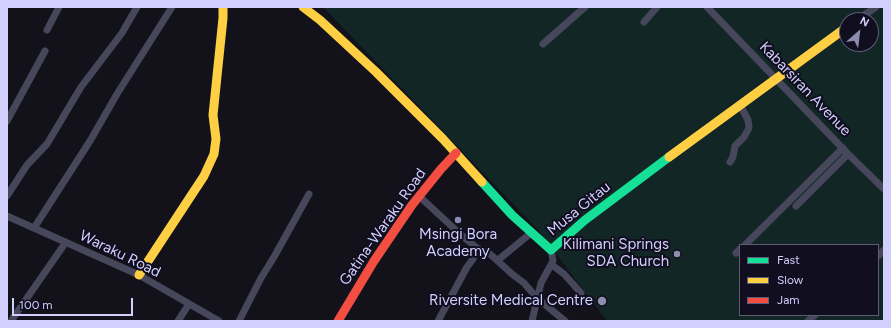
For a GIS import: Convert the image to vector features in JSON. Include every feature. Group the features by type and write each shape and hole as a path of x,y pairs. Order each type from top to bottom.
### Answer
{"street":[{"path":"47,30 59,7"},
{"path":"7,196 27,165 47,144 81,87 122,32 137,7"},
{"path":"34,228 90,141 117,94 172,7"},
{"path":"139,275 204,176 214,154 216,139 213,115 223,7"},
{"name":"Musa Gitau","path":"303,7 320,20 376,72 456,153 512,215 551,250 585,220 776,78 839,34"},
{"path":"312,7 320,20"},
{"path":"543,44 585,7"},
{"path":"644,22 657,7"},
{"name":"Kabarsiran Avenue","path":"707,7 884,189"},
{"path":"7,121 45,51"},
{"path":"730,162 733,157 735,146 744,137 748,128 748,120 740,105"},
{"path":"796,206 846,151"},
{"path":"746,244 846,151"},
{"name":"Gatina-Waraku Road","path":"338,321 374,261 418,196 456,153"},
{"path":"240,321 260,278 309,194"},
{"path":"418,196 476,248 490,254 498,260 512,274 524,283 537,298 565,321"},
{"name":"Waraku Road","path":"7,216 139,275 219,321"},
{"path":"498,260 531,233"},
{"path":"11,321 66,242"},
{"path":"438,321 473,258 476,248"},
{"path":"532,321 541,283 552,265 553,261 551,250"},
{"path":"552,265 564,274 581,293"},
{"path":"178,321 189,304"}],"green space":[{"path":"323,7 884,7 884,321 607,321 537,229"}],"traffic: fast":[{"path":"482,182 512,215 551,250 585,220 669,157"}],"traffic: slow":[{"path":"139,275 204,176 214,154 216,139 213,115 223,7"},
{"path":"303,7 320,20 376,72 443,139 482,182"},
{"path":"669,157 839,33"}],"traffic: jam":[{"path":"338,321 374,261 412,205 456,153"}],"place":[{"name":"Msingi Bora Academy","path":"458,220"},
{"name":"Kilimani Springs SDA Church","path":"677,254"},
{"name":"Riversite Medical Centre","path":"602,301"}]}
